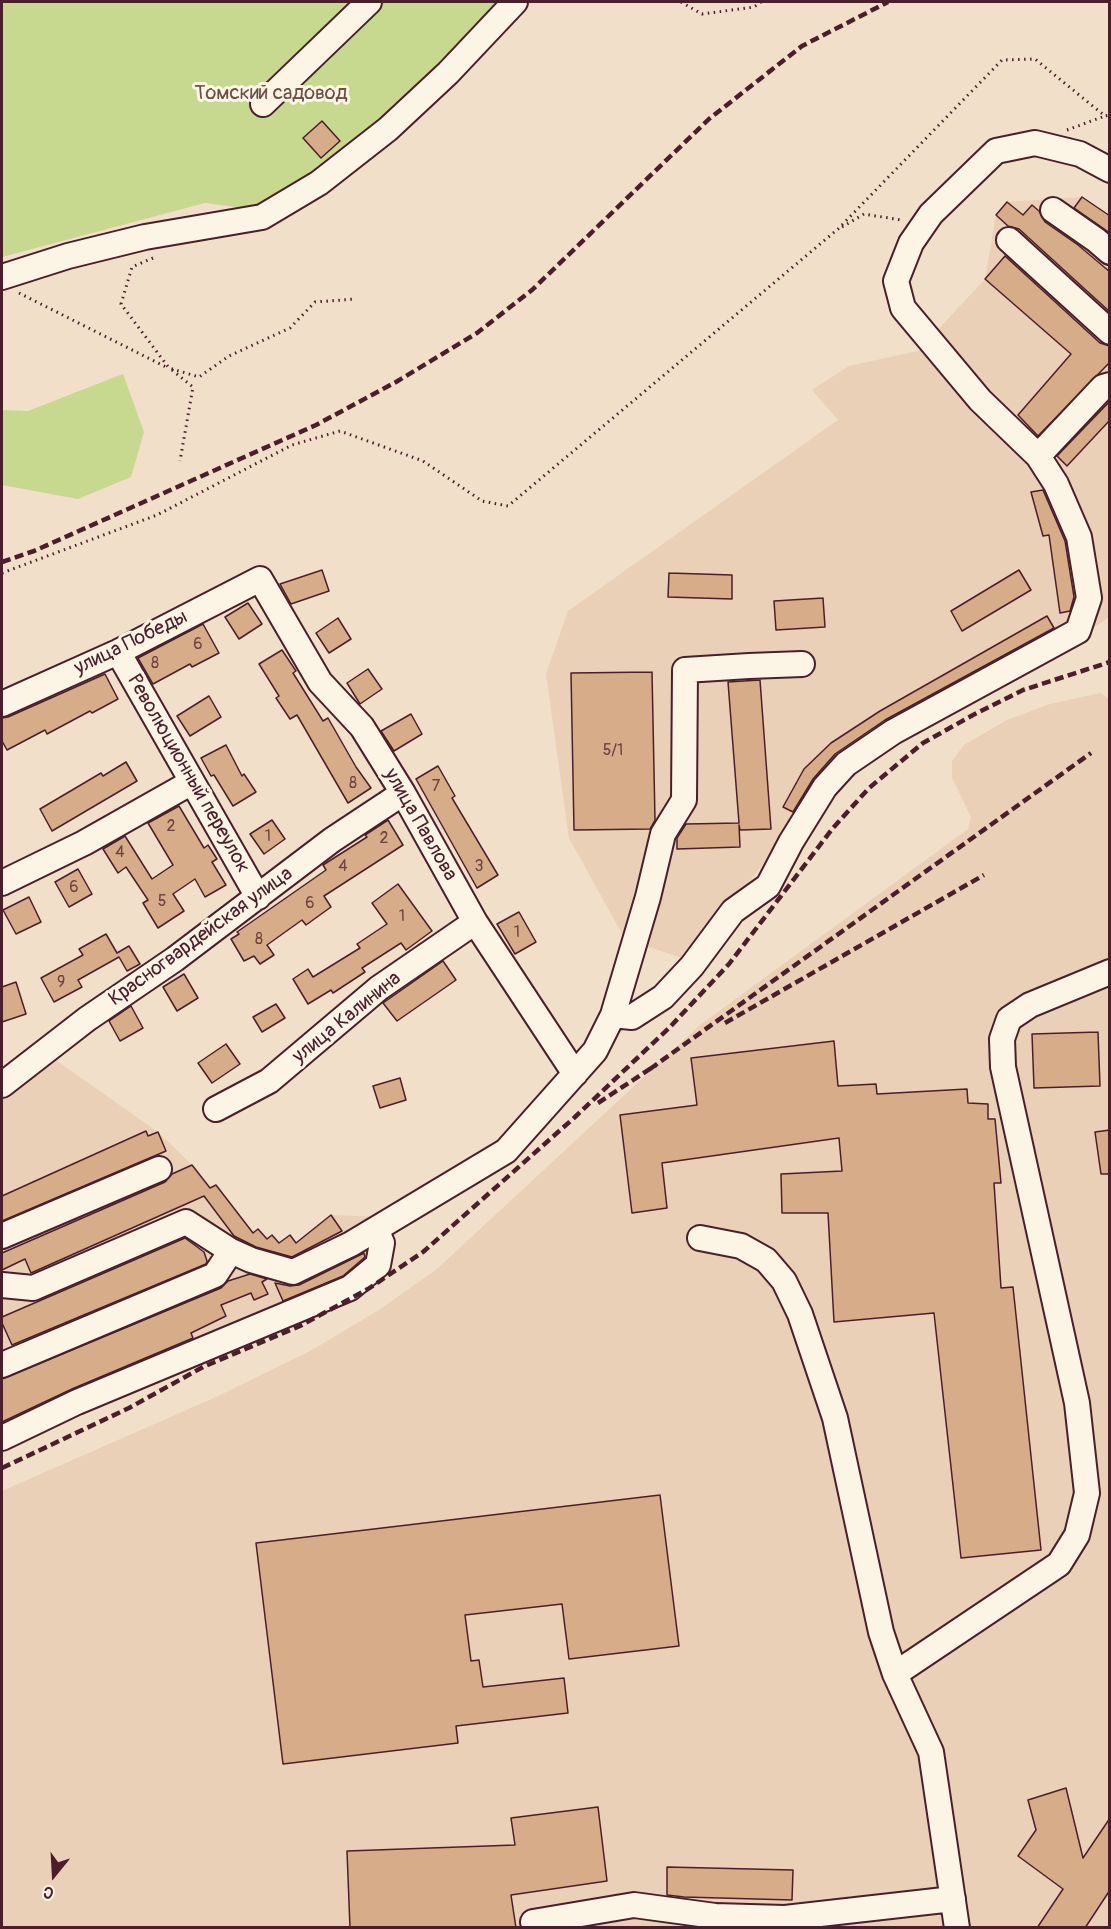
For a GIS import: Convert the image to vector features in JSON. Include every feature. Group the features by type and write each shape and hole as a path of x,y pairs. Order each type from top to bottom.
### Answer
{"street":[{"path":"263,105 369,2"},
{"path":"7,284 68,256 145,237 261,217 318,183 388,129 448,73 515,2"},
{"path":"613,1015 632,1017 663,997 692,966 733,911 768,886 791,842 825,787 846,764 893,732 1078,631 1089,598 1079,537 1056,484 1038,456 980,400 903,308 896,281 911,243 931,214 996,151 1035,143 1080,154 1110,170"},
{"path":"1053,210 1110,252"},
{"path":"1009,240 1110,332"},
{"path":"1038,456 1103,387 1110,385"},
{"name":"улица Победы","path":"2,704 118,652 260,579"},
{"name":"улица Павлова","path":"260,579 320,682 362,727 403,793 475,922 575,1074"},
{"name":"Революционный переулок","path":"118,652 258,897"},
{"path":"2,1285 33,1288 186,1221 231,1251 251,1260 293,1272 351,1244 506,1151 595,1051 613,1015 648,897 663,834 684,800 685,670 802,664"},
{"path":"2,883 84,843 192,782"},
{"name":"Красногвардейская улица","path":"2,1085 87,1018 176,959 332,840 403,793"},
{"name":"улица Калинина","path":"216,1108 269,1081 379,988 475,922"},
{"path":"895,1674 1059,1564 1077,1535 1087,1493 1077,1403 1003,1067 1002,1039 1009,1019 1030,1005 1110,972"},
{"path":"2,1236 159,1169"},
{"path":"2,1438 77,1402 350,1288 378,1265 382,1243 376,1229"},
{"path":"700,1238 741,1246 766,1260 784,1281 800,1314 836,1418 881,1632 895,1674 932,1752 957,1928"},
{"path":"3,1360 215,1275 231,1251"},
{"path":"533,1922 634,1905 715,1916 785,1918 953,1899"}],"path":[{"path":"681,2 702,14 754,7 761,2"},
{"path":"2,573 157,515 292,445 340,431 423,461 482,501 508,506 838,229 1002,60 1035,60 1105,116 1110,115"},
{"path":"838,229 864,214 924,224"},
{"path":"162,254 132,267 121,304 169,368 199,377 229,356 290,328 315,302 355,299"},
{"path":"7,284 169,368 194,387 180,461"}],"shaded area":[{"path":"1082,197 1109,216 1109,617 1067,646 898,739 799,815 688,960 625,939 569,838 546,674 568,611 838,420 812,390 849,366 918,351 985,279 996,215 1007,202"},
{"path":"1101,693 1109,699 1109,1927 2,1927 2,1491 216,1397 312,1350 379,1310 437,1269 700,1025 968,829 971,817 952,778 952,761 964,745 1007,720 1050,704"},
{"path":"57,1061 158,1132 192,1165 210,1188 216,1185 253,1232 258,1229 267,1239 272,1235 279,1243 290,1235 296,1243 331,1215 378,1217 381,1267 2,1446 2,1099"}],"green space":[{"name":"Томский садовод","path":"2,2 505,2 366,138 260,210 205,203 2,257"},
{"path":"123,374 144,432 131,477 78,499 2,485 2,410 28,411"}],"building":[{"path":"322,121 340,141 321,158 303,138"},
{"path":"1082,197 1110,216 1110,233 1074,208"},
{"path":"1007,202 1023,215 1032,205 1039,211 1045,222 1078,245 1110,272 1110,312 1019,229 1008,226 996,215"},
{"path":"1005,256 1100,343 1110,346 1110,362 1038,436 1018,415 1071,354 985,279"},
{"path":"1110,401 1110,420 1067,466 1057,456"},
{"path":"1043,490 1065,541 1074,597 1070,611 1060,613 1049,535 1043,536 1031,492"},
{"path":"322,570 329,591 291,604 280,584"},
{"path":"1019,570 1031,590 962,631 951,611"},
{"path":"669,573 732,575 732,599 668,597"},
{"path":"823,598 825,627 776,630 774,601"},
{"path":"248,603 262,624 239,639 225,617"},
{"path":"1047,616 1054,628 885,720 835,754 813,779 793,812 783,807 804,769 831,743 880,711"},
{"path":"338,618 351,639 329,653 316,633"},
{"path":"203,624 219,653 192,667 190,664 153,684 138,658"},
{"path":"282,650 296,671 293,673 323,721 328,718 371,788 348,803 297,715 290,719 276,698 279,696 259,664"},
{"path":"368,669 382,689 360,704 347,683"},
{"path":"652,672 655,820 650,829 574,830 571,673"},
{"path":"105,674 118,699 47,734 45,730 7,750 2,741 2,718"},
{"path":"760,680 771,829 740,830 739,825 740,847 677,849 677,838 686,824 739,823 728,682"},
{"path":"209,696 221,717 190,736 177,716"},
{"path":"411,714 422,734 394,751 381,731"},
{"path":"226,745 242,776 244,774 256,792 233,806 201,758"},
{"path":"126,762 137,781 52,831 40,809 101,773 103,776"},
{"path":"438,766 455,796 452,798 498,875 477,888 416,779"},
{"path":"179,806 204,848 208,845 217,859 212,862 226,885 205,897 195,879 173,894 184,911 158,928 143,903 148,900 126,867 118,873 103,849 125,836 152,879 173,865 148,823"},
{"path":"272,820 285,839 264,854 250,834"},
{"path":"388,820 403,845 324,896 331,907 306,925 302,920 267,945 274,955 260,964 254,956 244,961 231,939 239,934 237,932 326,870 323,865 367,837 365,835"},
{"path":"78,869 92,894 69,907 55,882"},
{"path":"398,884 432,931 406,950 401,943 362,968 365,972 333,993 331,990 308,1004 293,979 308,969 313,977 360,948 357,944 387,924 372,903"},
{"path":"29,897 41,922 16,934 3,910"},
{"path":"519,912 536,942 515,954 497,924"},
{"path":"106,934 117,953 129,946 140,964 127,971 119,957 78,980 82,987 54,1002 41,978 83,955 79,949"},
{"path":"443,961 456,980 397,1021 383,1003"},
{"path":"184,974 198,998 177,1011 163,987"},
{"path":"16,982 26,1014 2,1022 2,987"},
{"path":"276,1004 285,1018 262,1032 253,1017"},
{"path":"131,1006 143,1028 120,1041 109,1021"},
{"path":"1098,1032 1100,1086 1034,1088 1032,1034"},
{"path":"834,1041 838,1086 876,1084 877,1094 967,1089 968,1103 988,1104 988,1119 995,1119 1001,1183 994,1183 1001,1288 1013,1287 1041,1550 961,1558 934,1313 834,1322 828,1213 782,1213 781,1174 842,1171 839,1138 662,1163 667,1208 632,1213 620,1115 697,1105 691,1058"},
{"path":"226,1044 240,1064 212,1083 198,1063"},
{"path":"400,1078 406,1100 380,1108 373,1086"},
{"path":"1110,1130 1110,1174 1101,1174 1095,1132"},
{"path":"146,1131 148,1136 158,1132 166,1151 2,1221 2,1196"},
{"path":"192,1165 210,1188 216,1185 253,1233 258,1229 267,1239 272,1235 279,1243 290,1235 296,1243 331,1215 342,1231 292,1257 256,1247 234,1236 204,1196 31,1273 25,1259 2,1270 2,1253 165,1182 172,1174"},
{"path":"185,1238 204,1252 206,1264 12,1345 2,1323 2,1317"},
{"path":"364,1253 365,1257 343,1276 283,1301 275,1283 299,1285"},
{"path":"250,1274 267,1279 262,1282 268,1294 254,1300 251,1293 221,1305 226,1316 191,1333 193,1338 72,1389 2,1422 2,1379 221,1288 228,1281"},
{"path":"660,1495 679,1646 569,1659 562,1604 465,1615 471,1661 479,1660 483,1687 564,1678 568,1713 456,1726 458,1743 283,1764 256,1543"},
{"path":"1066,1788 1083,1858 1110,1818 1110,1890 1085,1928 1037,1928 1063,1889 1018,1856 1036,1830 1028,1800"},
{"path":"598,1807 607,1881 511,1895 516,1928 350,1928 347,1851 515,1845 511,1818"},
{"path":"667,1867 793,1870 792,1900 667,1895"}],"railway":[{"path":"2,562 34,551 316,425 396,382 477,333 532,290 709,119 802,46 888,2"},
{"path":"2,1468 129,1408 203,1367 300,1326 368,1289 423,1252 575,1117 669,1028 729,964 833,828 869,788 923,743 973,715 1023,690 1110,662"},
{"path":"650,1069 1091,753"},
{"path":"725,1023 984,875"},
{"path":"598,1103 656,1065"}]}
